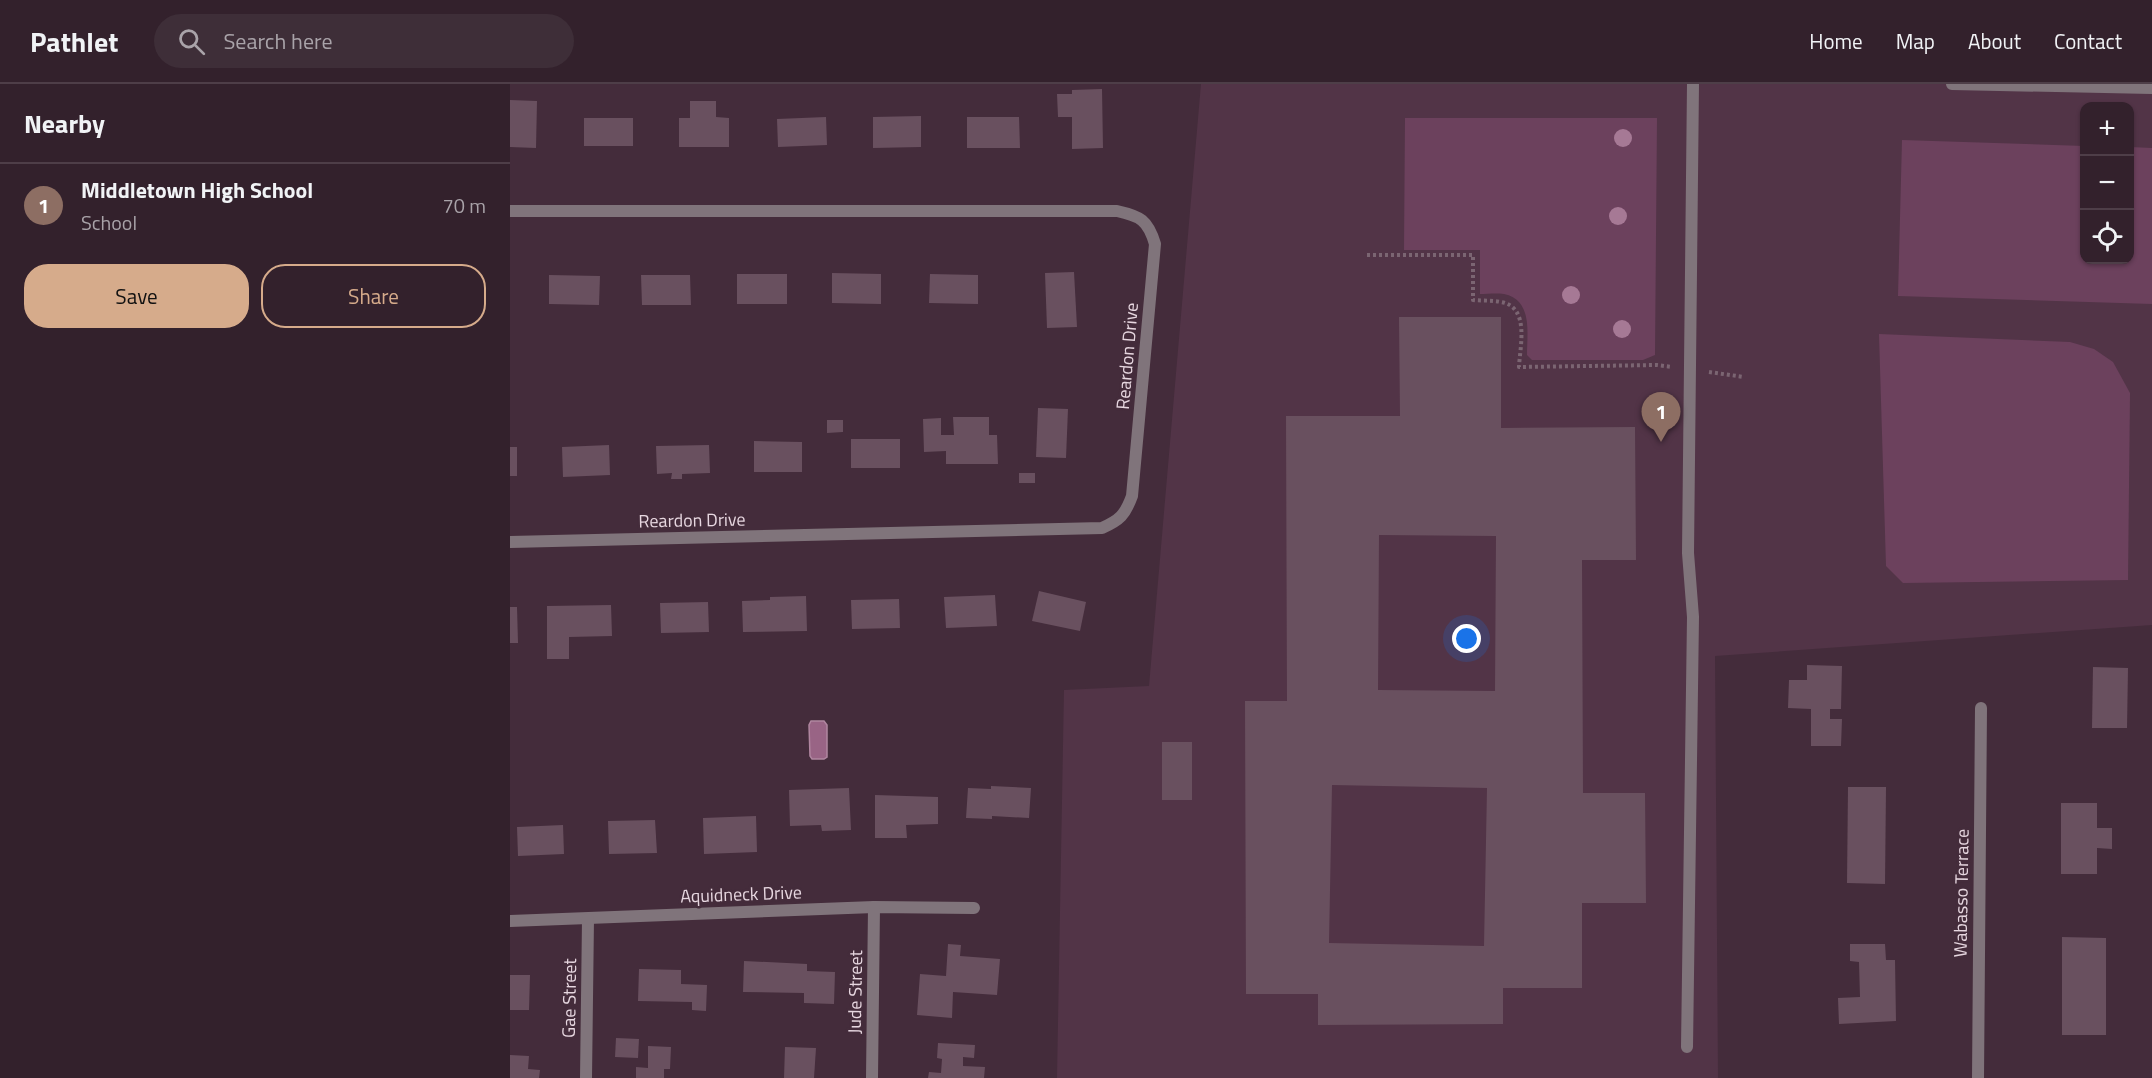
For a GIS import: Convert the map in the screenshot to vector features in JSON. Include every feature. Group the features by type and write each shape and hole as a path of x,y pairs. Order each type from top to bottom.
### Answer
{"street":[{"path":"1688,1047 1693,617 1688,553 1693,84"},
{"path":"1952,84 2152,88"},
{"name":"Reardon Drive","path":"510,211 1117,211 1135,215 1151,229 1155,244 1132,496 1127,510 1117,521 1102,528 510,542"},
{"name":"Wabasso Terrace","path":"1978,1078 1981,708"},
{"name":"Aquidneck Drive","path":"510,921 874,907 974,908"},
{"name":"Jude Street","path":"872,1078 874,907"},
{"name":"Gae Street","path":"586,1078 588,919"}],"path":[{"path":"1367,255 1473,255 1473,300 1503,302 1515,309 1521,319 1519,367 1657,365 1744,377"}],"shaded area":[{"path":"1201,84 2152,84 2152,625 1715,656 1718,1078 1057,1078 1064,690 1149,686"},
{"path":"1405,118 1657,118 1655,355 1643,360 1532,360 1527,355 1526,318 1520,303 1504,294 1480,294 1480,250 1404,250"},
{"path":"1902,140 2080,146 2080,264 2134,264 2134,147 2152,148 2152,304 1898,296"},
{"path":"1879,334 2070,342 2094,349 2113,362 2130,393 2128,580 1903,583 1886,566"},
{"path":"811,721 824,721 827,725 827,757 824,759 812,759 810,756 809,725"}],"building":[{"path":"1102,89 1103,148 1072,149 1072,117 1058,117 1057,94 1072,94 1072,90"},
{"path":"510,100 537,101 536,148 510,147"},
{"path":"690,101 716,101 716,117 729,118 729,147 679,147 679,118 690,118"},
{"path":"921,116 921,147 873,148 873,117"},
{"path":"826,117 827,145 778,147 777,119"},
{"path":"967,117 1019,117 1020,148 967,148"},
{"path":"584,118 633,118 633,146 584,146"},
{"path":"1074,272 1077,327 1047,328 1045,273"},
{"path":"832,273 881,274 881,304 832,303"},
{"path":"737,274 787,274 787,304 737,304"},
{"path":"930,274 978,275 978,304 929,303"},
{"path":"549,275 600,276 599,305 549,304"},
{"path":"641,275 690,275 691,305 642,305"},
{"path":"1399,317 1501,317 1501,428 1635,427 1636,560 1582,560 1583,793 1645,793 1646,903 1582,903 1582,988 1503,988 1503,1024 1318,1025 1318,994 1246,994 1245,701 1287,701 1286,416 1400,416","holes":["1379,535 1496,536 1495,691 1378,690","1332,785 1487,788 1484,946 1329,943"]},
{"path":"1038,408 1068,409 1066,458 1036,457"},
{"path":"953,417 989,417 989,435 997,435 998,464 946,464 946,451 924,452 923,419 941,418 941,435 954,435"},
{"path":"827,420 843,420 843,432 827,433"},
{"path":"851,439 900,439 900,468 851,468"},
{"path":"754,441 802,442 802,472 754,472"},
{"path":"609,445 610,475 563,477 562,447"},
{"path":"709,445 710,473 682,474 682,479 671,479 672,473 657,474 656,446"},
{"path":"510,447 517,447 517,476 510,476"},
{"path":"1019,473 1035,473 1035,483 1019,483"},
{"path":"1039,591 1086,602 1080,631 1032,621"},
{"path":"995,595 997,626 946,628 944,597"},
{"path":"806,596 807,631 743,632 742,601 770,600 770,597"},
{"path":"899,599 900,628 852,629 851,600"},
{"path":"708,602 709,632 661,633 660,603"},
{"path":"611,605 612,636 569,637 569,659 547,659 547,606"},
{"path":"510,607 517,607 518,643 510,643"},
{"path":"1807,665 1842,666 1841,709 1830,709 1830,719 1842,719 1841,746 1811,746 1811,709 1788,708 1789,680 1807,680"},
{"path":"2093,667 2128,668 2127,728 2092,728"},
{"path":"1162,742 1192,742 1192,800 1162,800"},
{"path":"991,786 1031,788 1029,818 992,816 992,819 966,818 968,788 991,789"},
{"path":"1848,787 1886,787 1885,884 1847,883"},
{"path":"849,788 851,830 822,831 821,825 790,826 789,790"},
{"path":"875,795 938,797 938,824 906,825 907,838 875,838"},
{"path":"2061,803 2097,803 2097,828 2112,828 2112,849 2097,848 2097,874 2061,874"},
{"path":"756,816 757,852 704,854 703,818"},
{"path":"655,820 657,853 609,854 608,821"},
{"path":"563,825 564,854 518,856 517,827"},
{"path":"2062,937 2106,938 2106,1035 2062,1035"},
{"path":"948,944 961,945 960,956 1000,959 997,995 953,992 952,1018 917,1015 920,974 946,976"},
{"path":"1850,944 1885,944 1886,960 1895,960 1896,1021 1839,1024 1838,998 1860,997 1859,962 1850,961"},
{"path":"744,961 807,964 807,971 835,972 834,1004 804,1003 804,993 743,992"},
{"path":"639,969 681,970 681,984 707,985 706,1011 692,1010 692,1002 638,1001"},
{"path":"510,975 530,975 529,1010 510,1010"},
{"path":"616,1038 639,1039 638,1058 615,1057"},
{"path":"938,1043 975,1045 974,1058 963,1057 963,1066 985,1067 984,1078 928,1078 929,1072 941,1073 942,1059 937,1058"},
{"path":"648,1046 671,1047 670,1069 664,1069 664,1078 636,1078 636,1067 648,1068"},
{"path":"785,1047 816,1048 814,1078 784,1078"},
{"path":"510,1055 529,1056 528,1069 540,1070 539,1078 510,1078"}],"place":[{"name":"Middletown High School","path":"1661,442"}]}
